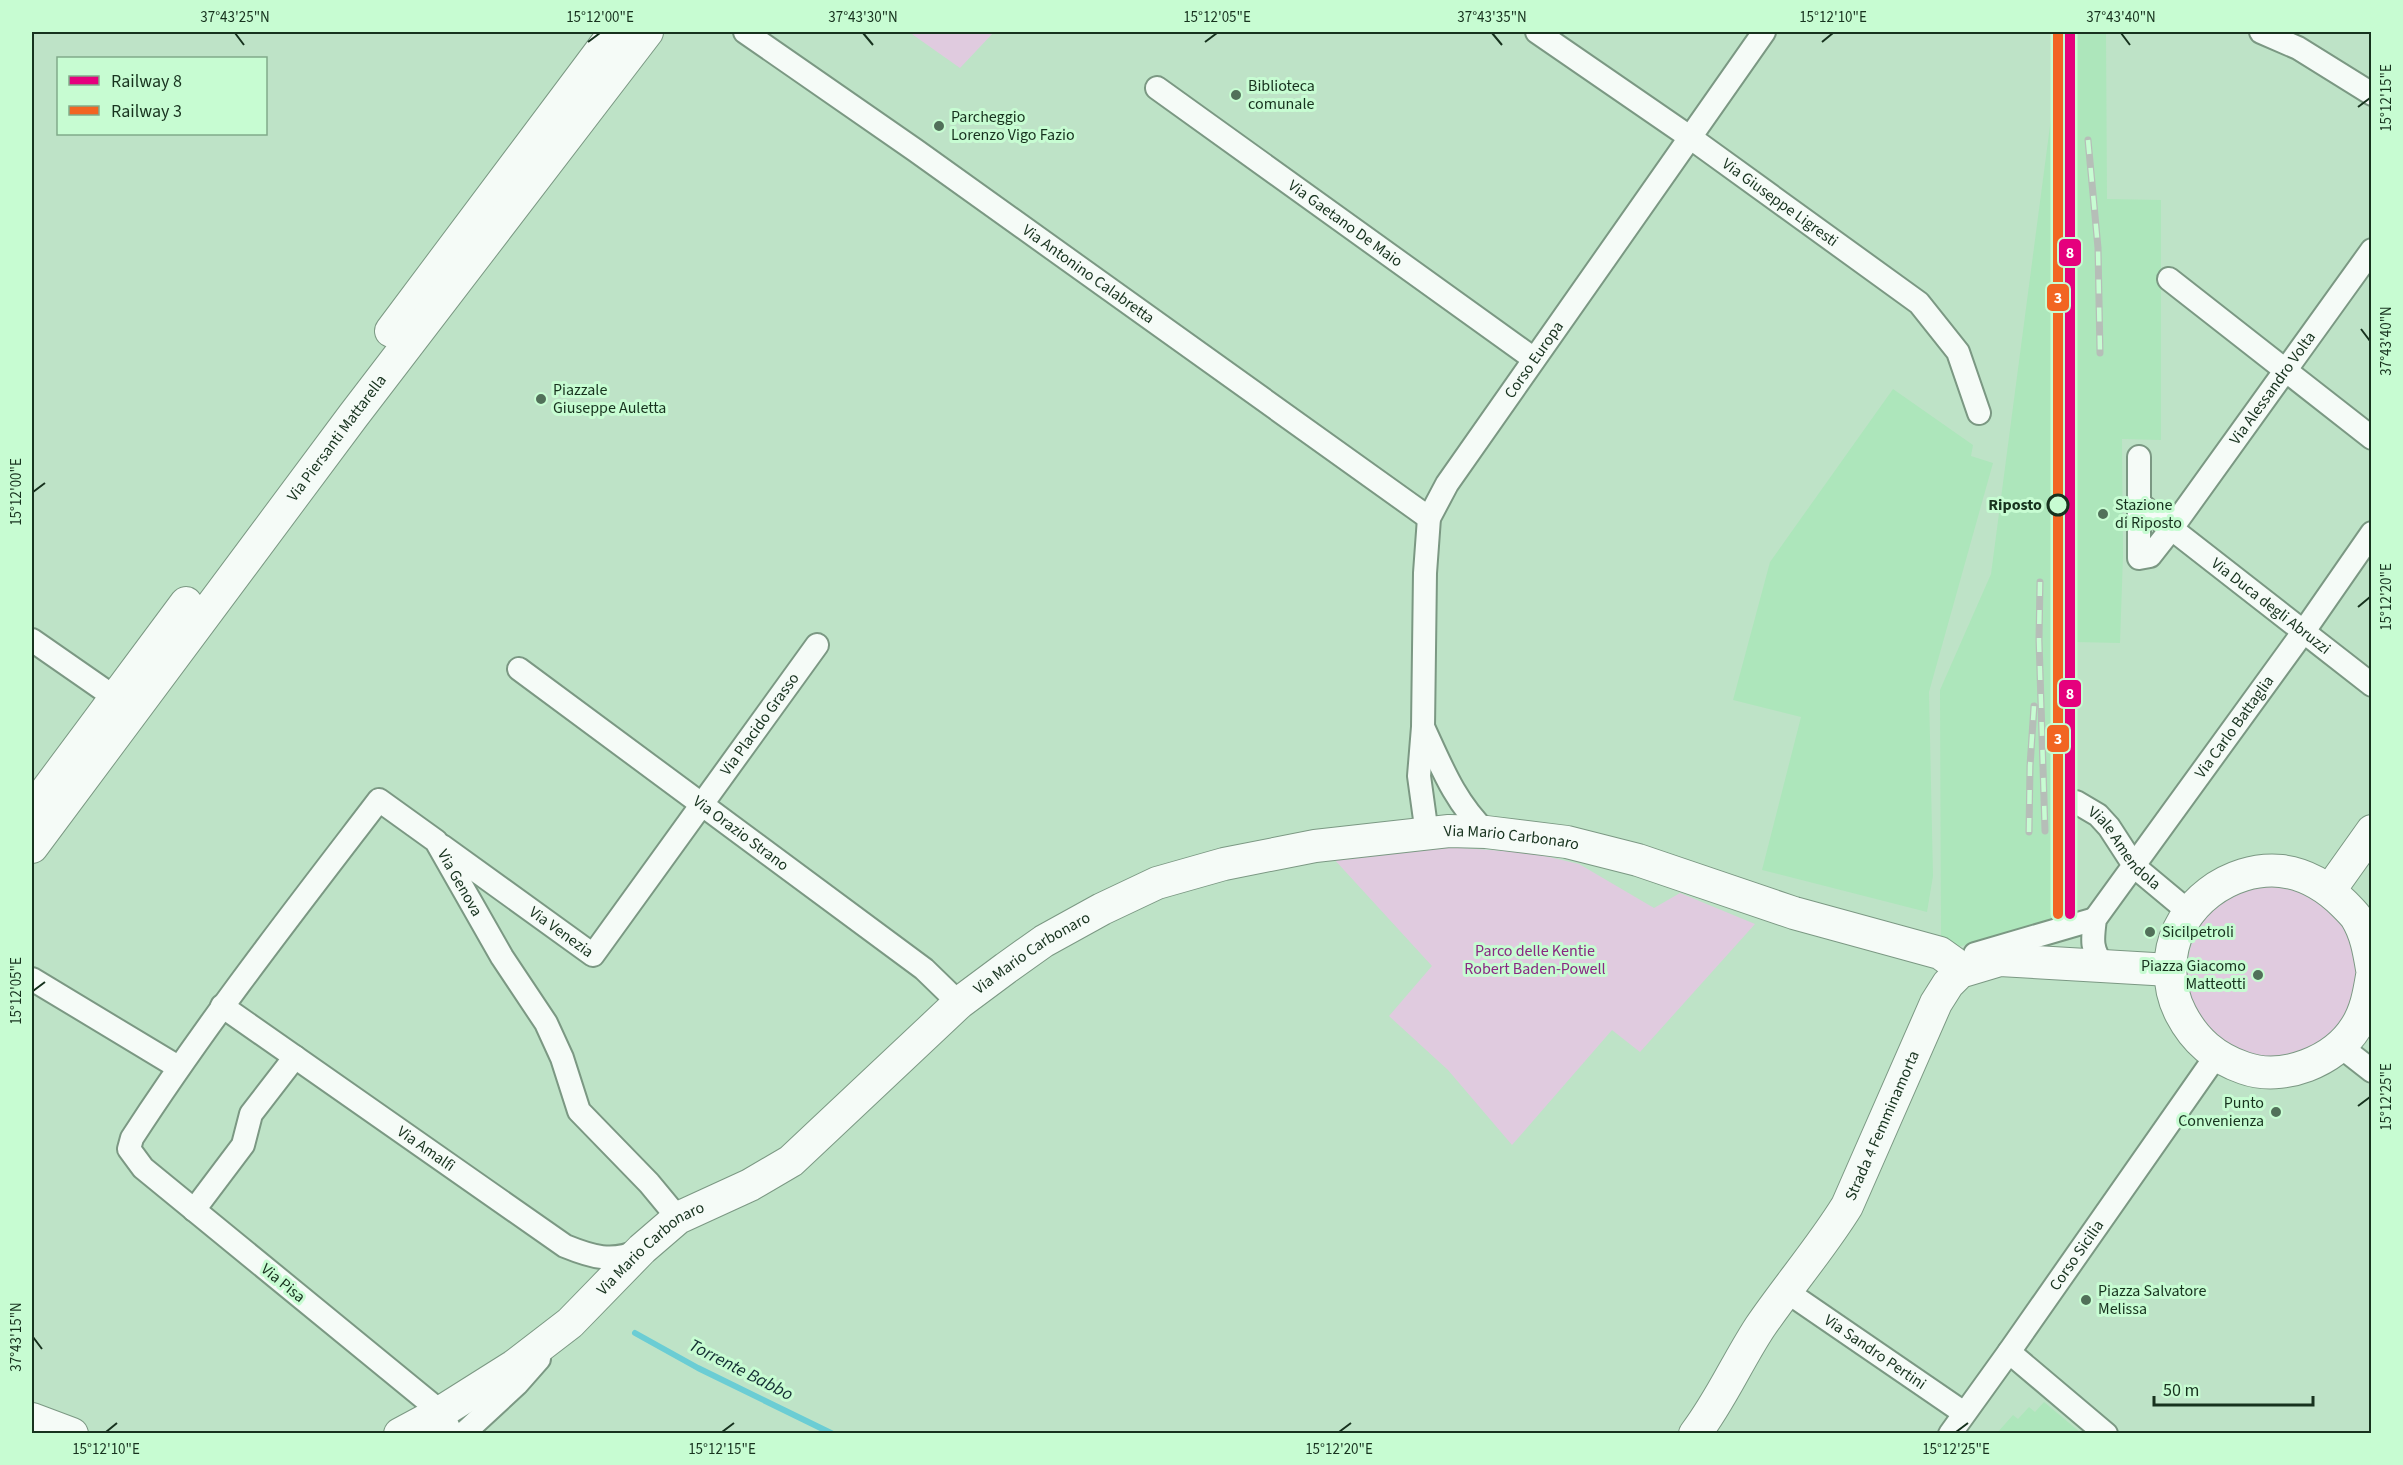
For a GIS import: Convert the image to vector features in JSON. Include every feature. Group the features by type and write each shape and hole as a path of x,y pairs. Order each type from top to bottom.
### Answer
{"street":[{"name":"Via Piersanti Mattarella","path":"34,831 114,697 337,404 615,32"},
{"name":"Via Piersanti Mattarella","path":"34,831 104,750 338,435 647,32"},
{"name":"Via Antonino Calabretta","path":"745,32 915,150 1428,518"},
{"name":"Via Giuseppe Ligresti","path":"1537,32 1691,138 1919,303 1958,352 1979,413"},
{"name":"Corso Europa","path":"1427,834 1419,776 1424,728 1425,573 1428,518 1448,484 1534,359 1764,32"},
{"path":"2260,32 2298,48 2372,94"},
{"name":"Via Gaetano De Maio","path":"1157,88 1534,359"},
{"name":"Via Alessandro Volta","path":"2140,504 2139,558 2150,556 2172,528 2372,250"},
{"path":"2169,279 2372,438"},
{"path":"2139,458 2140,504"},
{"name":"Via Duca degli Abruzzi","path":"2140,504 2372,685"},
{"name":"Via Carlo Battaglia","path":"2095,919 2135,867 2304,631 2372,532"},
{"path":"32,640 114,697 118,717 104,750"},
{"name":"Via Placido Grasso","path":"702,803 817,645"},
{"name":"Via Orazio Strano","path":"519,669 924,969 959,1003"},
{"path":"1424,728 1450,786 1467,813 1486,832"},
{"name":"Via Genova","path":"129,1149 132,1138 178,1067 379,800 436,841 502,957 546,1023 562,1058 579,1110 649,1183 678,1218"},
{"name":"Viale Amendola","path":"2076,802 2098,815 2109,827 2135,867 2180,904"},
{"name":"Via Venezia","path":"436,841 593,955 702,803"},
{"name":"Via Mario Carbonaro","path":"400,1434 446,1423 570,1323 642,1249 678,1218 750,1185 791,1161 959,1003 1044,941 1102,909 1157,883 1224,864 1315,846 1449,831 1486,832 1568,842 1628,857 1955,966"},
{"path":"2338,879 2372,831"},
{"path":"2158,970 2172,949 2179,929 2180,904 2207,893 2230,879 2255,872 2281,871 2307,877 2338,879 2364,913 2372,969"},
{"path":"1955,966 2095,919 2092,939 2095,955 2104,968"},
{"path":"1955,966 2000,960 2158,970"},
{"name":"Strada 4 Femminamorta","path":"1695,1434 1713,1411 1760,1327 1828,1236 1847,1206 1936,1003 1955,966"},
{"path":"2158,970 2209,1066 2280,1072 2360,1050 2372,976"},
{"path":"32,979 178,1067"},
{"name":"Via Amalfi","path":"222,1006 566,1246 602,1259 624,1257 642,1249"},
{"path":"194,1210 243,1145 251,1114 295,1057"},
{"name":"Corso Sicilia","path":"1950,1434 2209,1066"},
{"name":"Via Pisa","path":"129,1149 143,1168 446,1423"},
{"name":"Via Sandro Pertini","path":"1786,1291 1964,1413"},
{"path":"463,1434 517,1384 570,1323"},
{"path":"2009,1352 2106,1434"},
{"path":"32,1419 72,1434"}],"shaded area":[{"path":"2061,32 2106,32 2107,199 2161,200 2161,440 2122,439 2123,556 2120,643 2075,642 2078,919 1957,947 1941,944 1940,690 1991,574"},
{"path":"1893,389 1973,445 1971,456 1993,463 1929,692 1933,876 1927,912 1762,870 1801,717 1733,700 1770,562"},
{"path":"2044,1402 2081,1433 1997,1433 2013,1415 2018,1419 2029,1407 2035,1412"}],"green space":[{"path":"909,32 994,32 960,68"},
{"name":"Parco delle Kentie Robert Baden-Powell","path":"1433,846 1532,853 1579,864 1654,908 1680,893 1755,924 1640,1052 1612,1030 1512,1145 1448,1070 1389,1016 1432,966 1333,858"},
{"path":"2273,886 2306,893 2334,911 2352,939 2359,972 2352,1005 2334,1033 2306,1051 2273,1058 2240,1051 2212,1033 2194,1005 2187,972 2194,939 2212,911 2240,893"}],"waterway":[{"name":"Torrente Babbo","path":"635,1333 698,1368 833,1434"}],"railway":[{"path":"2088,140 2098,248 2100,353"},
{"path":"2040,582 2039,640 2045,831"},
{"path":"2029,832 2034,706"}],"rail line":[{"name":"3","path":"2058,32 2058,914"},
{"name":"8","path":"2070,32 2070,914"}],"place":[{"name":"Biblioteca comunale","path":"1236,95"},
{"name":"Parcheggio Lorenzo Vigo Fazio","path":"939,126"},
{"name":"Piazzale Giuseppe Auletta","path":"541,399"},
{"name":"Riposto","path":"2058,505"},
{"name":"Stazione di Riposto","path":"2103,514"},
{"name":"Sicilpetroli","path":"2150,932"},
{"name":"Piazza Giacomo Matteotti","path":"2258,975"},
{"name":"Punto Convenienza","path":"2276,1112"},
{"name":"Piazza Salvatore Melissa","path":"2086,1300"}]}
